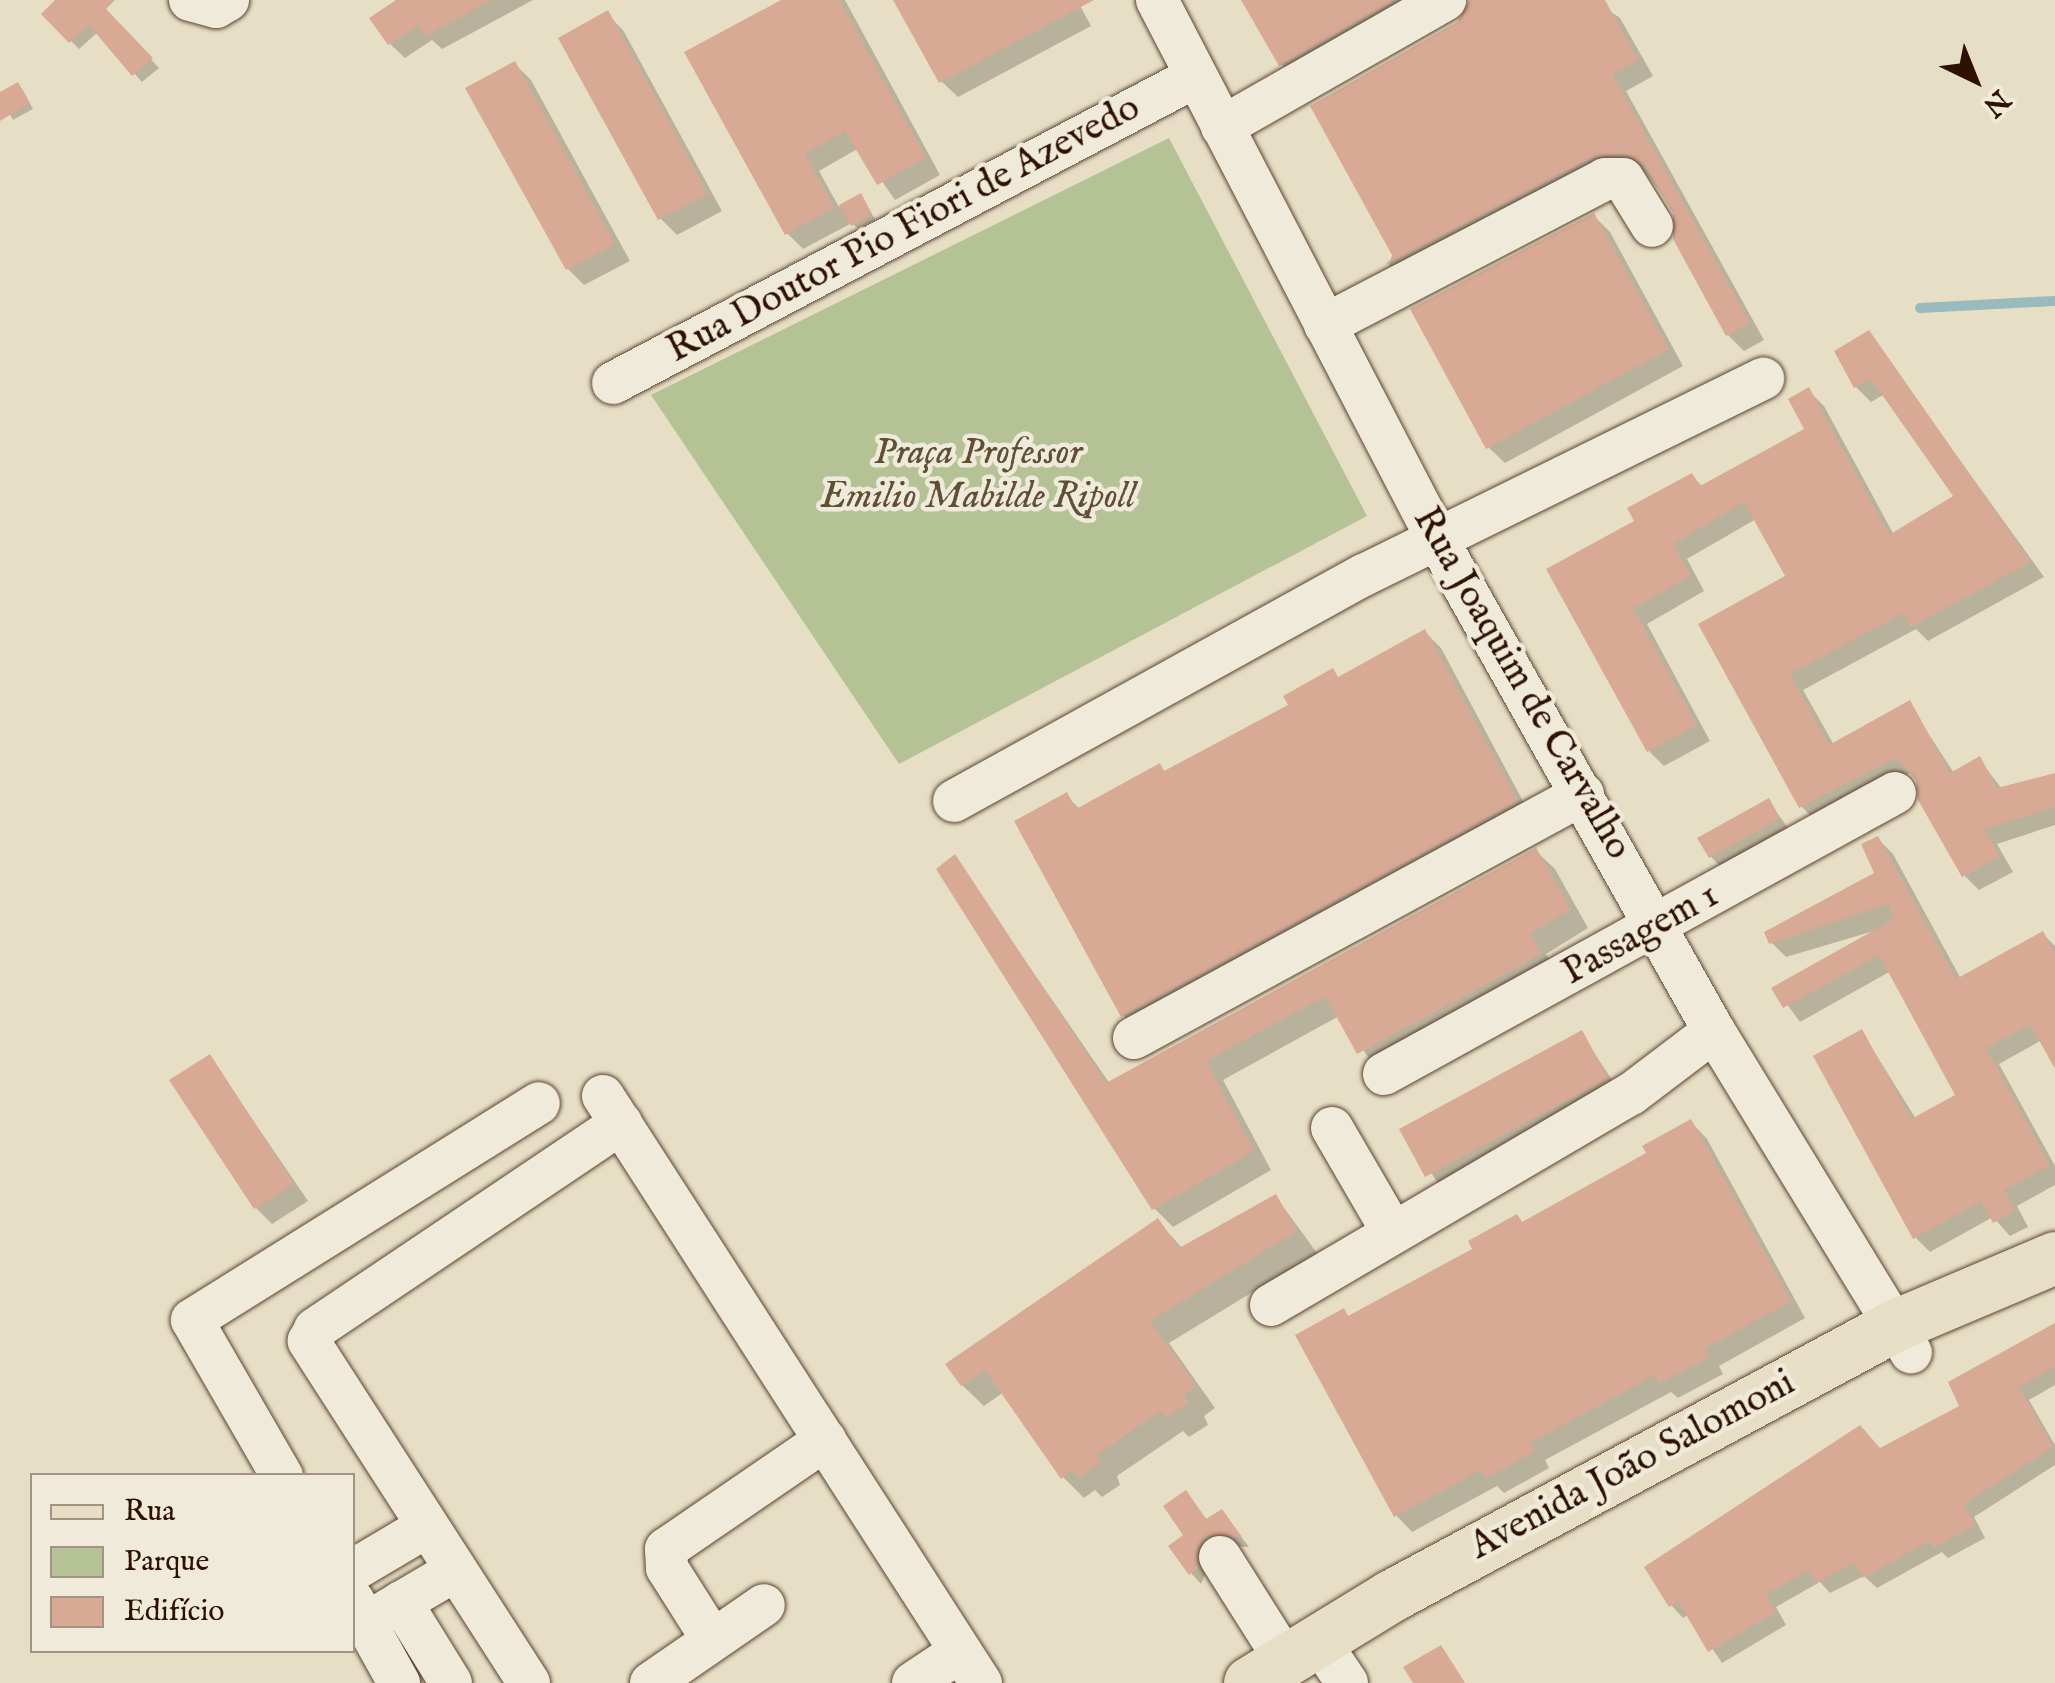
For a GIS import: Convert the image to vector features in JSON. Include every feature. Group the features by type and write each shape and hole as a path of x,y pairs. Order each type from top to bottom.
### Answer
{"main road":[{"name":"Avenida João Salomoni","path":"1302,1674 2041,1265"}],"street":[{"path":"190,0 216,7 228,0"},
{"name":"Rua Joaquim de Carvalho","path":"1158,0 1437,539 1714,1030 1903,1340"},
{"path":"1222,127 1445,0"},
{"name":"Rua Doutor Pio Fiori de Azevedo","path":"613,383 1196,77"},
{"path":"1325,325 1604,178 1624,179 1652,226"},
{"path":"954,801 1437,539 1763,379"},
{"name":"Passagem 1","path":"1384,1074 1659,927 1896,793"},
{"path":"1134,1038 1583,794"},
{"path":"1271,1306 1631,1094 1714,1030"},
{"path":"280,1473 192,1320 539,1103"},
{"path":"398,1683 400,1596 412,1535 312,1353 311,1335 612,1109 970,1668 913,1683"},
{"path":"1332,1128 1393,1233"},
{"path":"712,1639 667,1568 666,1549 826,1440"},
{"path":"355,1569 412,1535"},
{"path":"1220,1557 1302,1674"},
{"path":"400,1596 451,1683"},
{"path":"400,1596 529,1683"},
{"path":"651,1683 764,1605"}],"green space":[{"name":"Praça Professor Emilio Mabilde Ripoll","path":"1169,138 1367,516 899,764 651,395"}],"building":[{"path":"55,0 115,0 106,9 153,58 132,76 89,25 69,43 41,14"},
{"path":"396,0 492,0 425,36 419,25 388,45 369,18"},
{"path":"781,0 839,0 926,158 877,185 845,131 805,154 834,208 785,235 684,52"},
{"path":"893,0 1094,0 939,83"},
{"path":"1241,0 1394,0 1279,66"},
{"path":"1470,0 1605,0 1638,60 1612,74 1750,323 1726,336 1673,239 1673,213 1644,165 1624,154 1593,157 1385,265 1393,257 1310,106 1457,22"},
{"path":"608,10 708,194 658,220 558,38"},
{"path":"515,61 615,244 566,270 465,88"},
{"path":"18,82 30,103 0,121 0,92"},
{"path":"861,193 872,214 851,226 839,205"},
{"path":"1594,213 1669,349 1486,449 1410,309"},
{"path":"1869,330 2031,562 1911,627 1903,613 1790,674 1829,745 1910,700 1950,773 1980,756 1997,788 2055,773 2055,807 1984,829 2000,856 1962,877 1918,800 1916,780 1895,758 1799,808 1698,624 1785,576 1744,502 1673,544 1691,576 1633,608 1697,725 1647,752 1546,569 1634,521 1627,508 1692,473 1700,486 1804,429 1788,399 1809,387 1889,535 1953,496 1871,379 1854,388 1834,351"},
{"path":"1425,629 1518,801 1121,1017 1014,821 1067,792 1076,809 1160,763 1164,771 1288,705 1283,696 1333,668 1338,677"},
{"path":"1769,798 1780,818 1709,858 1697,838"},
{"path":"1878,836 1956,979 2043,931 2055,953 2055,1069 2030,1024 1986,1048 2050,1165 2004,1190 2015,1211 1993,1223 1981,1201 1913,1239 1813,1056 1862,1029 1911,1119 1955,1095 1879,955 1783,1008 1771,988 1894,919 1888,904 1769,944 1764,932 1874,873 1861,844"},
{"path":"1536,848 1571,909 1530,934 1541,954 1357,1054 1325,996 1206,1061 1254,1151 1152,1210 936,869 955,854 1106,1083"},
{"path":"1582,1030 1608,1078 1425,1177 1399,1129"},
{"path":"210,1054 294,1184 254,1209 169,1080"},
{"path":"1691,1119 1791,1301 1704,1349 1709,1357 1659,1384 1655,1375 1530,1443 1535,1451 1486,1478 1481,1470 1394,1517 1295,1335 1344,1308 1348,1316 1472,1249 1468,1241 1517,1214 1522,1222 1646,1153 1642,1146"},
{"path":"1276,1194 1297,1231 1150,1321 1196,1386 1184,1394 1188,1403 1166,1417 1160,1411 1098,1454 1100,1463 1079,1478 1072,1471 1061,1479 985,1370 961,1386 945,1364 1158,1218 1179,1248"},
{"path":"2055,1323 2055,1367 2019,1387 2053,1447 1964,1504 1975,1525 1934,1548 1929,1541 1863,1578 1854,1563 1816,1583 1809,1570 1766,1594 1776,1612 1708,1652 1678,1601 1669,1607 1644,1567 1860,1425 1880,1448 1959,1406 1948,1382"},
{"path":"1186,1490 1206,1519 1222,1509 1242,1537 1206,1536 1198,1546 1198,1568 1189,1575 1168,1546 1183,1535 1163,1506"},
{"path":"1441,1645 1465,1683 1413,1683 1403,1667"}],"waterway":[{"path":"1920,308 2055,301"}]}
